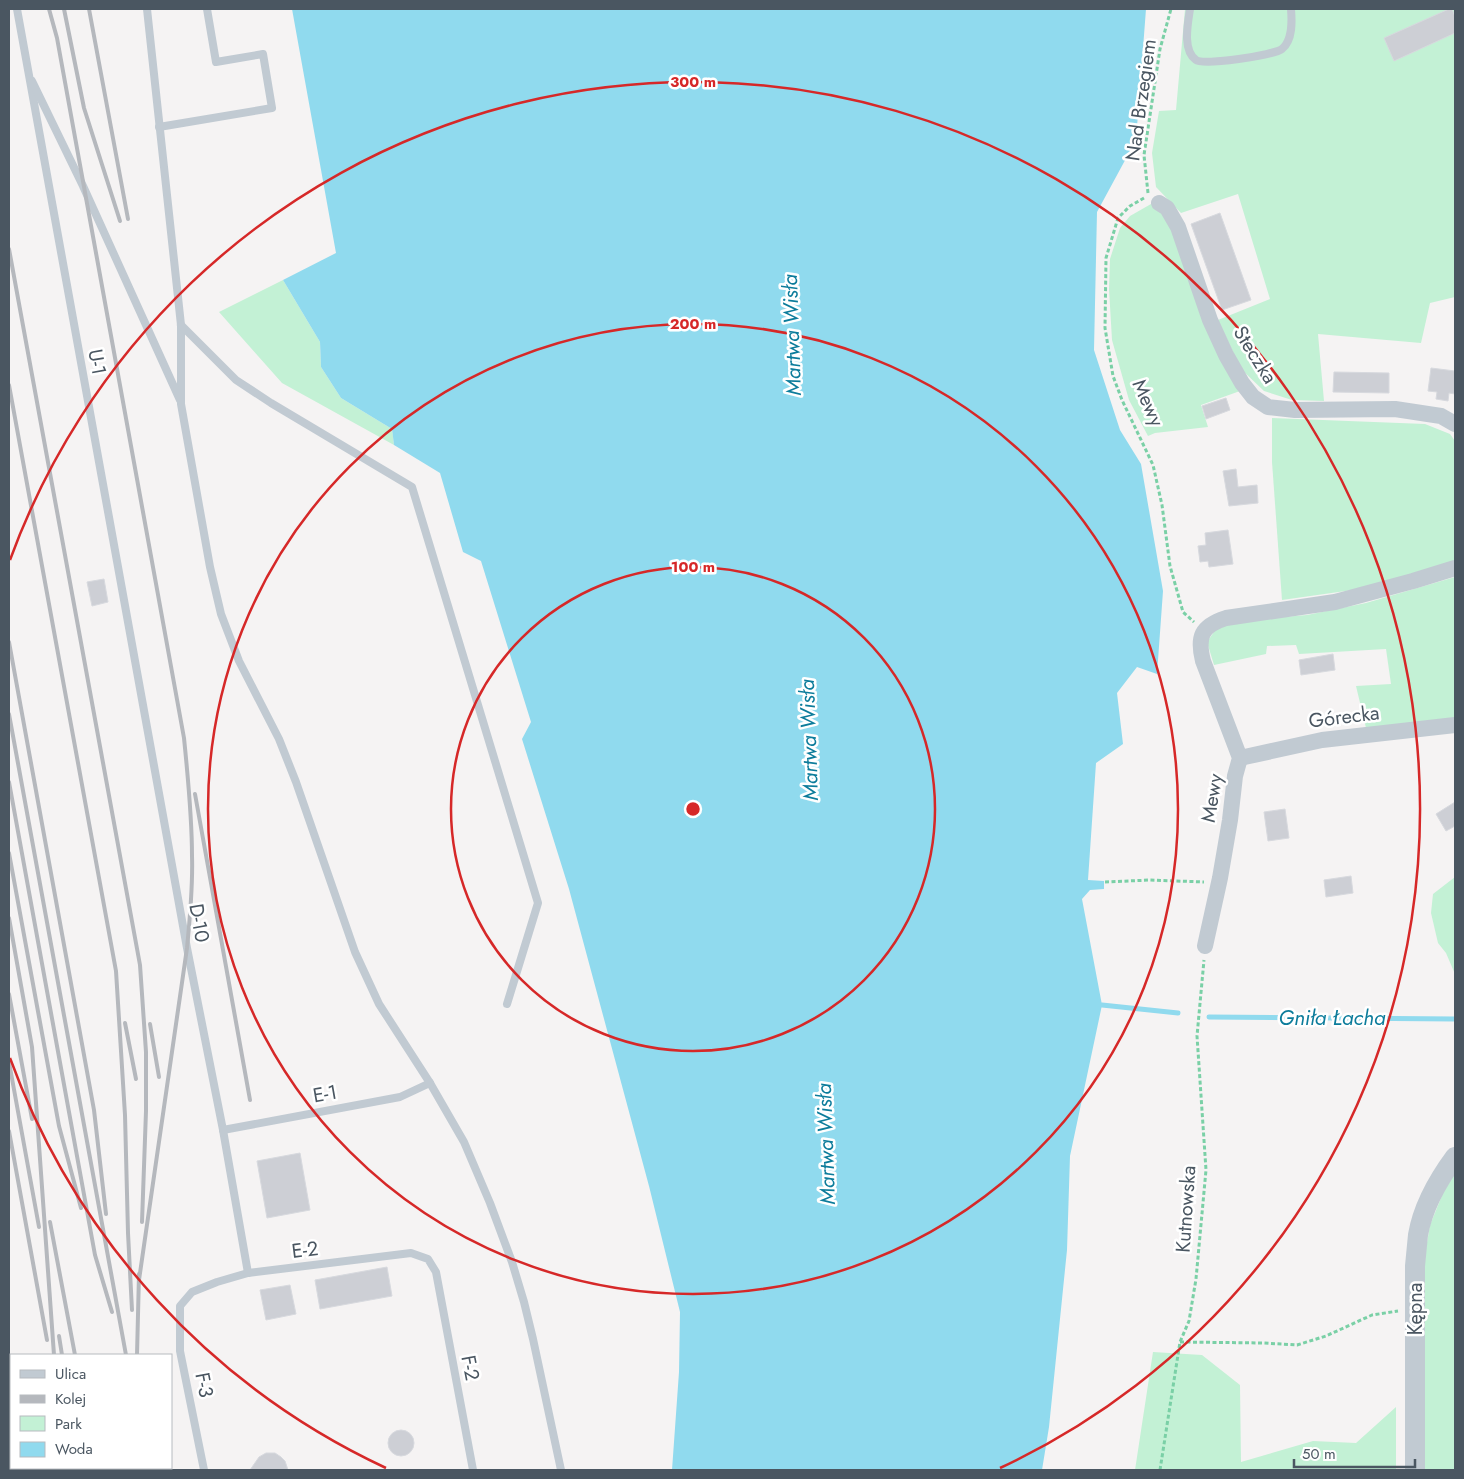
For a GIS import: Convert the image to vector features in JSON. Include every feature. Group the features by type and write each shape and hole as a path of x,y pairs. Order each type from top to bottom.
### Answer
{"street":[{"name":"Steczka","path":"1154,199 1167,208 1178,227 1210,320 1226,355 1242,383 1253,397 1268,407 1295,410 1395,409 1440,416 1455,424"},
{"path":"1204,631 1214,622 1226,618 1335,602 1455,568"},
{"name":"Mewy","path":"1204,631 1200,639 1203,661 1240,758 1235,776 1230,820 1219,882 1205,946"},
{"name":"Górecka","path":"1240,758 1322,740 1455,725"},
{"name":"Kępna","path":"1414,1470 1415,1266 1425,1211 1436,1186 1455,1157"}],"lane":[{"name":"U-1","path":"17,9 146,722"},
{"path":"147,9 180,325 182,404 210,567 221,614 239,661 278,739 296,782 355,952 379,1004 430,1083 464,1142 490,1202 512,1262 533,1339 561,1470"},
{"path":"159,127 272,108 262,54 216,62 206,9"},
{"path":"1190,9 1187,38 1189,51 1196,60 1205,63 1273,53 1282,49 1288,41 1291,32 1291,9"},
{"path":"28,72 83,186 182,404"},
{"path":"180,325 236,380 271,404 412,487 538,903 507,1004"},
{"name":"D-10","path":"146,722 187,948 223,1130 248,1274"},
{"name":"E-1","path":"223,1130 400,1097 430,1083"},
{"name":"E-2","path":"180,1306 192,1292 217,1282 248,1274 411,1253 428,1260 436,1272"},
{"name":"F-2","path":"436,1272 473,1470"},
{"name":"F-3","path":"180,1306 180,1351 204,1470"},
{"path":"9,1464 10,1470"}],"path":[{"name":"Nad Brzegiem","path":"1154,199 1144,155 1160,49 1170,9"},
{"name":"Mewy","path":"1154,199 1130,206 1118,218 1106,258 1105,328 1113,376 1122,400 1153,465 1162,505 1170,566 1183,612 1204,631"},
{"path":"1105,882 1150,880 1219,882"},
{"name":"Kutnowska","path":"1160,1470 1180,1342 1189,1321 1196,1279 1206,1170 1197,1036 1205,946"},
{"path":"1180,1342 1264,1342 1297,1345 1326,1336 1372,1315 1415,1308"}],"green space":[{"path":"1185,9 1455,9 1455,297 1430,303 1421,343 1318,334 1324,401 1292,400 1264,391 1241,369 1218,320 1270,299 1238,194 1181,213 1156,187 1152,153 1159,111 1176,110"},
{"path":"1151,204 1170,217 1240,391 1201,405 1208,427 1155,433 1148,436 1129,400 1112,340 1109,289 1110,259 1120,228 1130,216"},
{"path":"283,280 320,342 321,367 341,398 392,429 394,445 282,383 219,312"},
{"path":"1272,418 1425,424 1450,434 1455,441 1455,561 1381,586 1282,600 1272,462"},
{"path":"1455,577 1455,719 1366,728 1356,686 1391,684 1386,649 1299,654 1296,645 1267,646 1266,654 1214,665 1207,642 1216,629 1238,621 1307,615 1366,603"},
{"path":"1455,877 1455,974 1446,953 1438,943 1431,913 1433,894"},
{"path":"1455,1173 1455,1470 1423,1470 1424,1260 1430,1225 1443,1193"},
{"path":"1153,1352 1202,1355 1240,1385 1241,1462 1313,1441 1356,1443 1396,1407 1396,1470 1135,1470"}],"water":[{"name":"Martwa Wisła","path":"292,9 1146,9 1136,140 1097,212 1094,350 1120,430 1141,464 1163,591 1157,674 1137,667 1117,693 1123,744 1096,763 1088,880 1104,881 1104,889 1090,890 1082,899 1102,1005 1070,1156 1067,1250 1049,1427 1042,1470 672,1470 679,1372 680,1312 649,1186 569,889 522,739 531,722 481,561 463,552 440,473 394,445 392,429 341,398 321,367 320,342 283,280 336,253"}],"building":[{"path":"1452,9 1455,17 1455,33 1394,61 1384,38"},
{"path":"1220,213 1251,300 1222,310 1191,224"},
{"path":"1431,368 1455,371 1455,394 1449,393 1448,401 1436,399 1437,392 1428,391"},
{"path":"1334,372 1389,373 1389,393 1333,392"},
{"path":"1226,398 1230,410 1206,419 1202,406"},
{"path":"1236,469 1238,487 1257,485 1258,503 1229,506 1223,471"},
{"path":"1228,530 1233,564 1209,567 1208,561 1200,562 1198,546 1206,545 1205,533"},
{"path":"104,579 108,602 92,606 87,582"},
{"path":"1333,654 1335,670 1301,675 1299,660"},
{"path":"1455,802 1455,826 1446,831 1436,814"},
{"path":"1285,809 1289,838 1268,841 1264,812"},
{"path":"1351,876 1353,893 1326,897 1324,880"},
{"path":"300,1153 310,1210 267,1218 257,1161"},
{"path":"387,1267 392,1296 320,1309 315,1280"},
{"path":"290,1285 296,1314 266,1320 260,1290"},
{"path":"401,1430 410,1434 414,1443 410,1452 401,1456 392,1452 388,1443 392,1434"},
{"path":"266,1453 275,1453 281,1457 285,1461 288,1470 250,1470 259,1457"}],"waterway":[{"name":"Gniła Łacha","path":"1102,1005 1178,1013"},
{"name":"Gniła Łacha","path":"1209,1017 1455,1019"}],"railway":[{"path":"49,9 57,38 184,738 190,797 192,879 187,948 139,1280"},
{"path":"64,9 84,108 120,221"},
{"path":"89,9 128,219"},
{"path":"9,249 140,965 146,1052 142,1222"},
{"path":"9,385 116,971 125,1115 132,1310"},
{"path":"9,642 94,1110 106,1214"},
{"path":"9,714 126,1354"},
{"path":"9,782 95,1255 112,1312"},
{"path":"195,794 250,1100"},
{"path":"9,853 59,1126 81,1208"},
{"path":"9,918 32,1047 54,1354"},
{"path":"9,994 32,1119"},
{"path":"125,1023 136,1079"},
{"path":"150,1024 159,1077"},
{"path":"9,1062 39,1227"},
{"path":"9,1131 47,1340"},
{"path":"50,1222 75,1354"},
{"path":"137,1354 139,1274"},
{"path":"59,1336 62,1354"}]}
